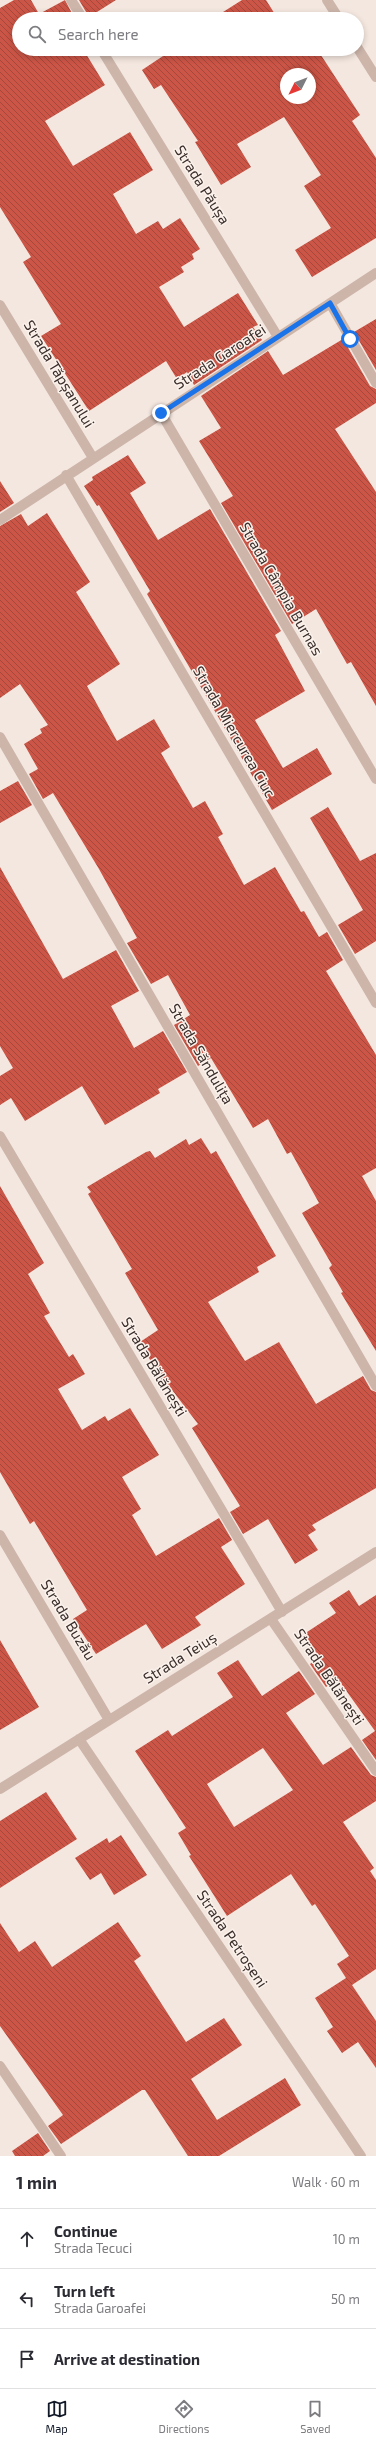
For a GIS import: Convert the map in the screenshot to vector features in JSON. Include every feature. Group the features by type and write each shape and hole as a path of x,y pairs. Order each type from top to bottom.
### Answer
{"street":[{"path":"71,0 79,12"},
{"path":"327,0 335,12"},
{"name":"Strada Păușa","path":"105,56 278,337"},
{"path":"363,56 376,77"},
{"name":"Strada Garoafei","path":"0,520 66,475 376,273"},
{"path":"330,303 376,382"},
{"name":"Strada Tăpșanului","path":"0,305 93,458"},
{"name":"Strada Câmpia Burnas","path":"161,413 376,780"},
{"name":"Strada Miercurea Ciuc","path":"66,475 376,1003"},
{"name":"Strada Săndulița","path":"0,737 376,1386"},
{"name":"Strada Bălănești","path":"0,1136 282,1612"},
{"name":"Strada Buzău","path":"0,1535 109,1720"},
{"name":"Strada Teiuș","path":"0,1788 376,1552"},
{"name":"Strada Bălănești","path":"271,1618 376,1771"},
{"name":"Strada Petroșeni","path":"79,1739 361,2156"},
{"path":"0,2066 61,2156"}],"building":[{"path":"14,0 31,0 38,12 12,12 12,56 87,56 105,85 45,121 73,166 130,132 153,170 113,194 136,234 158,221 163,229 180,218 200,249 192,254 194,259 181,267 184,272 159,287 184,327 238,293 258,325 253,327 262,340 194,385 187,372 177,379 166,361 89,411 41,336 61,324 23,262 31,257 0,207 0,8"},
{"path":"65,0 71,12 43,12"},
{"path":"79,0 116,0 97,12 86,12"},
{"path":"242,0 266,0 274,12 223,12"},
{"path":"163,56 322,56 360,115 352,121 376,158 376,238 312,277 295,250 331,228 304,186 321,175 284,117 237,144 251,167 221,185 195,142 198,141 161,85 154,89 142,70"},
{"path":"376,319 376,370 354,332"},
{"path":"343,339 370,386 376,389 376,403 335,429 376,492 376,706 351,662 347,664 316,609 292,624 221,503 233,496 199,441 221,428 201,396 268,351 283,375"},
{"path":"128,455 146,483 130,493 158,540 210,509 281,631 275,635 305,691 255,720 283,768 317,748 332,774 272,810 147,594 150,591 99,505 97,506 84,486 93,480 92,477"},
{"path":"0,481 14,503 0,512"},
{"path":"47,513 90,582 76,592 120,664 87,686 117,741 154,719 170,747 161,753 193,808 205,801 223,834 218,837 244,885 275,867 301,912 304,911 319,937 327,932 343,960 326,971 376,1055 376,1168 362,1176 376,1201 376,1351 341,1293 343,1292 329,1268 332,1265 302,1213 319,1203 291,1152 287,1154 268,1119 253,1128 211,1058 198,1066 174,1025 190,1015 168,975 151,984 127,943 137,938 99,869 53,793 43,799 29,774 38,769 24,744 42,733 40,729 48,725 20,684 0,698 0,526 21,514 28,526"},
{"path":"18,781 32,805 0,823 0,791"},
{"path":"328,807 360,861 376,853 376,941 355,954 338,925 363,910 310,818"},
{"path":"0,867 63,979 116,950 139,991 111,1006 134,1048 163,1031 187,1072 158,1089 160,1093 105,1125 82,1086 25,1121 11,1098 0,1105 0,1076 13,1068 0,1046"},
{"path":"201,1138 211,1154 216,1151 276,1256 257,1267 259,1272 208,1302 245,1361 279,1342 316,1404 363,1376 371,1390 376,1392 376,1488 312,1525 316,1530 308,1535 318,1550 295,1564 268,1519 243,1534 230,1512 240,1506 192,1428 198,1424 166,1382 163,1383 140,1342 158,1330 125,1273 132,1269 88,1194 91,1192 87,1187 146,1152 150,1151 155,1158 186,1139 189,1145"},
{"path":"0,1186 44,1263 28,1274 50,1313 44,1316 69,1357 73,1354 85,1374 58,1389 82,1430 105,1416 108,1421 130,1408 159,1455 122,1477 141,1509 132,1515 156,1556 219,1518 232,1540 221,1547 245,1584 195,1617 201,1625 162,1649 146,1624 96,1654 73,1619 87,1610 34,1521 30,1524 0,1472"},
{"path":"349,1590 359,1606 376,1595 376,1760 362,1740 375,1731 340,1682 336,1680 326,1687 310,1664 319,1657 304,1634 336,1613 329,1603"},
{"path":"0,1640 39,1707 0,1730"},
{"path":"238,1660 262,1696 299,1671 315,1694 286,1713 323,1765 351,1747 371,1775 376,1777 376,1801 343,1822 374,1868 370,1871 376,1880 376,1969 352,1985 376,2021 376,2068 358,2042 342,2053 327,2031 333,2027 315,1998 346,1978 337,1964 349,1956 315,1904 312,1906 291,1874 227,1916 189,1856 191,1855 178,1833 186,1828 135,1751 168,1730 172,1736 233,1697 217,1673","holes":["263,1748 293,1790 234,1827 207,1784"]},
{"path":"46,1792 77,1839 0,1888 0,1821"},
{"path":"121,1835 147,1875 114,1895 101,1873 90,1880 75,1858 107,1838 109,1843"},
{"path":"118,1922 141,1956 134,1961 186,2042 224,2018 242,2045 191,2079 217,2120 285,2078 301,2105 219,2156 188,2156 145,2090 142,2090 61,2144 48,2126 63,2115 0,2026 0,1923 19,1952 35,1941 52,1967"},
{"path":"38,2133 50,2151 43,2156 15,2156 12,2151"}],"route":[{"path":"161,413 330,303 350,339"}]}
